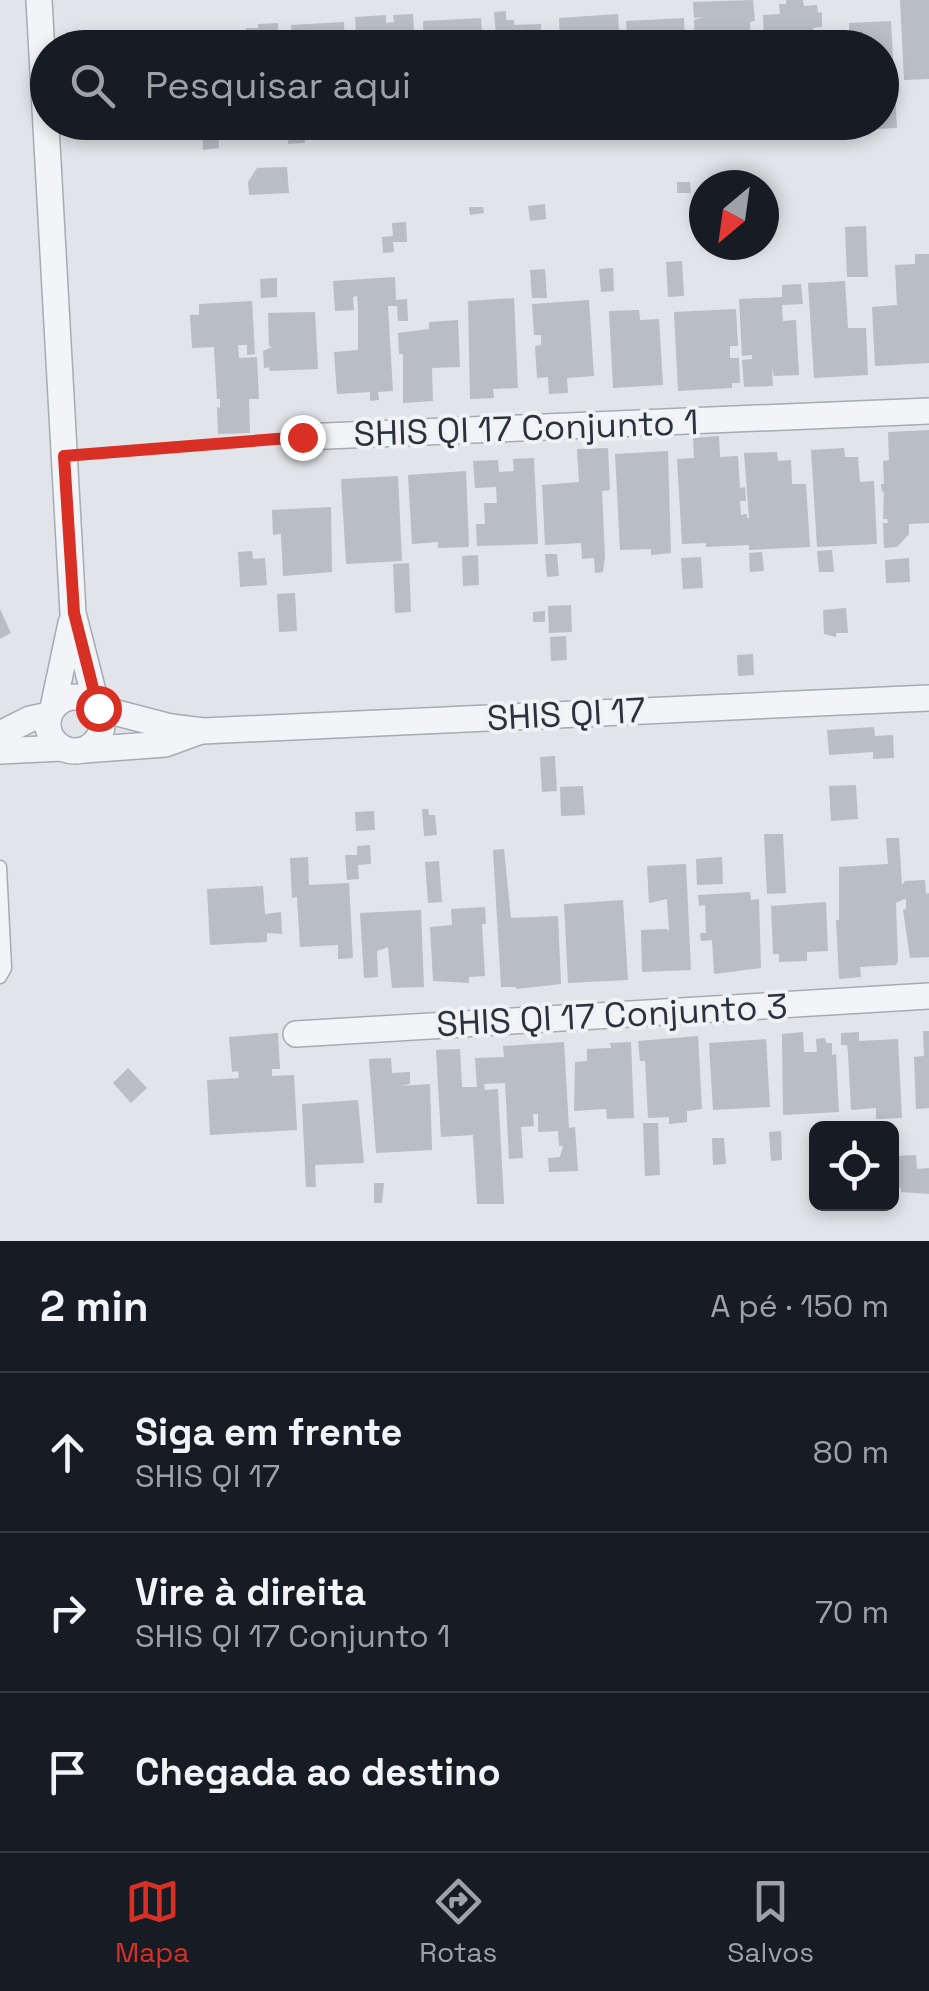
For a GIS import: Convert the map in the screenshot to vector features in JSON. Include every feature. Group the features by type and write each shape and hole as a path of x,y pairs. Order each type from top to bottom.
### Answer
{"street":[{"path":"39,0 41,30"},
{"path":"47,140 74,613 102,716 98,740 73,749 51,737 51,711 74,613"},
{"name":"SHIS QI 17 Conjunto 1","path":"302,437 929,411"},
{"path":"0,734 74,696 97,707"},
{"name":"SHIS QI 17","path":"97,707 171,728 202,730 929,698"},
{"name":"SHIS QI 17","path":"0,752 165,744 202,730"},
{"name":"SHIS QI 17 Conjunto 3","path":"296,1034 929,996"}],"lane":[{"path":"0,867 5,968 0,977"}],"path":[{"name":"SHIS QI 17 Conjunto 1","path":"64,456 302,437"}],"building":[{"path":"753,0 755,21 750,22 750,30 694,30 694,20 703,17 694,18 693,2"},
{"path":"786,0 803,0 804,6 817,5 818,13 822,12 822,27 763,30 763,15 780,14 779,4 786,4"},
{"path":"900,0 929,0 929,79 904,80"},
{"path":"506,11 506,20 514,20 514,25 541,24 541,30 496,30 494,12"},
{"path":"413,14 414,30 356,30 355,17 386,15 386,23 394,22 393,15"},
{"path":"618,14 619,30 559,30 559,18"},
{"path":"481,18 482,30 423,30 423,21"},
{"path":"684,18 684,30 627,30 626,21"},
{"path":"891,21 892,30 849,30 849,23"},
{"path":"344,22 344,30 291,30 291,25"},
{"path":"278,23 278,30 246,30 258,28 258,24"},
{"path":"203,140 219,140 219,148 203,150"},
{"path":"287,167 289,193 249,195 248,182 257,168"},
{"path":"677,182 689,182 689,193 677,193"},
{"path":"545,204 546,219 530,221 528,206"},
{"path":"469,207 483,207 484,213 470,215"},
{"path":"406,222 407,242 393,242 394,252 383,253 382,237 393,236 392,223"},
{"path":"866,226 868,277 847,277 845,227"},
{"path":"915,254 929,254 929,363 875,366 872,307 897,305 895,265 915,264"},
{"path":"682,261 684,296 668,297 666,262"},
{"path":"613,268 614,291 601,292 599,269"},
{"path":"545,269 547,298 532,298 530,270"},
{"path":"395,277 396,300 407,299 408,321 398,321 397,306 388,306 393,391 378,392 379,400 370,401 370,392 337,394 334,352 358,350 358,307 357,296 353,297 354,310 335,311 333,281"},
{"path":"277,278 277,297 261,298 260,279"},
{"path":"845,281 848,328 866,328 868,375 814,378 808,283"},
{"path":"801,284 803,304 782,305 783,321 796,320 799,375 774,376 772,369 773,386 744,387 742,360 752,359 752,355 742,356 739,299 782,297 782,285"},
{"path":"514,298 518,388 493,389 494,398 470,399 468,301"},
{"path":"589,300 594,376 567,378 568,393 549,394 548,377 537,378 535,346 541,345 541,335 534,335 532,304"},
{"path":"252,301 255,354 247,355 247,345 238,345 239,358 257,357 259,399 249,399 250,433 218,434 220,399 214,347 192,348 190,315 199,315 199,304"},
{"path":"736,309 738,346 730,346 730,358 739,358 740,383 732,383 732,388 678,391 674,312"},
{"path":"639,310 640,320 659,319 663,385 613,388 609,311"},
{"path":"315,312 318,369 264,368 263,351 272,347 268,313"},
{"path":"458,320 460,367 432,368 433,401 403,403 403,354 399,354 398,333 429,329 429,322"},
{"path":"929,430 929,523 909,524 909,534 897,547 884,548 883,523 888,523 883,519 881,484 883,461 889,460 888,432"},
{"path":"719,436 720,457 738,456 740,488 745,487 746,501 740,501 741,515 747,514 747,518 749,518 744,453 777,452 778,461 791,460 792,484 806,484 810,547 749,550 749,545 682,544 677,459 694,458 693,438"},
{"path":"608,448 610,490 602,491 605,557 603,572 595,573 594,558 582,559 581,543 545,545 542,485 579,482 577,449"},
{"path":"844,448 845,457 858,457 860,482 874,481 877,544 817,547 811,450"},
{"path":"668,451 671,553 651,555 651,549 620,550 615,454"},
{"path":"534,458 538,544 477,546 476,524 485,524 484,503 497,503 496,487 475,488 473,461 498,460 499,472 514,471 513,459"},
{"path":"466,471 469,547 438,548 438,542 412,544 408,475"},
{"path":"398,476 402,561 346,564 341,479"},
{"path":"331,507 332,572 283,576 281,534 273,535 272,510"},
{"path":"832,550 834,572 819,572 817,551"},
{"path":"252,551 253,559 265,558 267,585 240,587 238,552"},
{"path":"762,552 764,571 750,572 749,553"},
{"path":"545,554 557,554 559,576 547,577"},
{"path":"478,555 479,585 463,586 462,556"},
{"path":"701,557 703,588 683,589 681,558"},
{"path":"909,558 910,582 886,583 885,560"},
{"path":"409,563 411,612 395,613 393,564"},
{"path":"295,593 297,631 279,632 277,594"},
{"path":"571,605 572,632 549,633 548,606"},
{"path":"846,608 848,633 836,633 836,637 824,634 823,610"},
{"path":"0,609 11,633 0,639"},
{"path":"545,611 545,622 533,622 533,612"},
{"path":"566,636 567,660 551,661 550,637"},
{"path":"753,654 754,675 738,676 737,655"},
{"path":"874,727 875,736 893,735 894,758 873,759 873,752 829,755 827,730"},
{"path":"555,756 557,791 542,792 540,757"},
{"path":"856,785 858,819 831,821 829,786"},
{"path":"583,786 585,815 561,816 560,787"},
{"path":"422,809 435,815 437,835 424,836"},
{"path":"374,811 375,830 356,831 355,812"},
{"path":"764,834 783,834 786,893 767,894"},
{"path":"886,838 899,838 902,885 905,881 925,880 926,894 929,893 929,957 910,958 903,910 906,899 896,903 896,965 860,967 861,977 839,979 839,867 888,864"},
{"path":"370,845 371,864 358,865 359,879 347,880 345,855 357,855 357,846"},
{"path":"504,849 511,918 558,916 561,984 501,987 493,850"},
{"path":"308,857 309,885 349,883 353,958 338,959 338,945 300,947 290,858"},
{"path":"722,857 723,884 697,885 696,859"},
{"path":"439,861 442,902 428,903 425,862"},
{"path":"686,864 691,970 642,972 641,930 669,931 667,899 649,903 647,866"},
{"path":"263,886 265,914 281,912 282,934 267,933 267,942 210,945 207,889"},
{"path":"750,892 751,900 759,899 761,968 714,974 712,940 701,941 700,933 706,933 705,905 699,906 698,895"},
{"path":"623,900 628,980 568,983 564,904"},
{"path":"826,902 828,951 807,952 807,961 779,962 779,954 773,954 771,906"},
{"path":"485,907 485,976 469,977 469,983 433,981 430,927 452,925 451,909"},
{"path":"421,910 424,987 392,988 388,947 377,951 378,977 364,978 360,913"},
{"path":"923,1031 929,1031 929,1108 916,1109 914,1057 924,1056"},
{"path":"803,1032 804,1052 817,1052 816,1039 825,1038 826,1043 832,1043 839,1112 783,1115 782,1034"},
{"path":"859,1032 859,1041 898,1039 902,1118 876,1119 876,1108 851,1110 847,1045 841,1045 841,1033"},
{"path":"278,1033 280,1069 272,1069 272,1076 294,1075 297,1130 210,1135 207,1080 239,1078 238,1071 232,1072 229,1037"},
{"path":"698,1036 702,1109 687,1111 687,1122 669,1124 669,1117 648,1118 645,1061 640,1061 638,1041"},
{"path":"766,1039 770,1107 713,1110 709,1043"},
{"path":"564,1042 569,1128 575,1127 578,1171 549,1172 548,1158 560,1157 563,1146 559,1146 558,1131 538,1132 538,1114 533,1114 534,1126 521,1127 523,1158 509,1159 505,1083 484,1084 485,1090 498,1089 504,1204 477,1204 473,1135 441,1137 436,1050 460,1049 462,1087 477,1087 475,1058 504,1057 503,1046"},
{"path":"631,1042 634,1118 607,1119 606,1109 574,1111 575,1062 587,1061 587,1049"},
{"path":"391,1058 392,1073 410,1072 410,1084 399,1086 430,1084 432,1150 376,1153 369,1059"},
{"path":"128,1068 147,1088 131,1103 113,1083"},
{"path":"358,1100 364,1163 315,1165 316,1187 306,1187 302,1104"},
{"path":"643,1123 658,1123 660,1175 645,1176"},
{"path":"781,1131 782,1160 771,1161 769,1132"},
{"path":"712,1138 724,1138 726,1164 713,1165"},
{"path":"916,1155 917,1169 929,1168 929,1194 901,1192 899,1156"},
{"path":"374,1183 384,1183 382,1203 374,1203"}],"route":[{"path":"98,708 74,613 64,456 302,437"}]}
